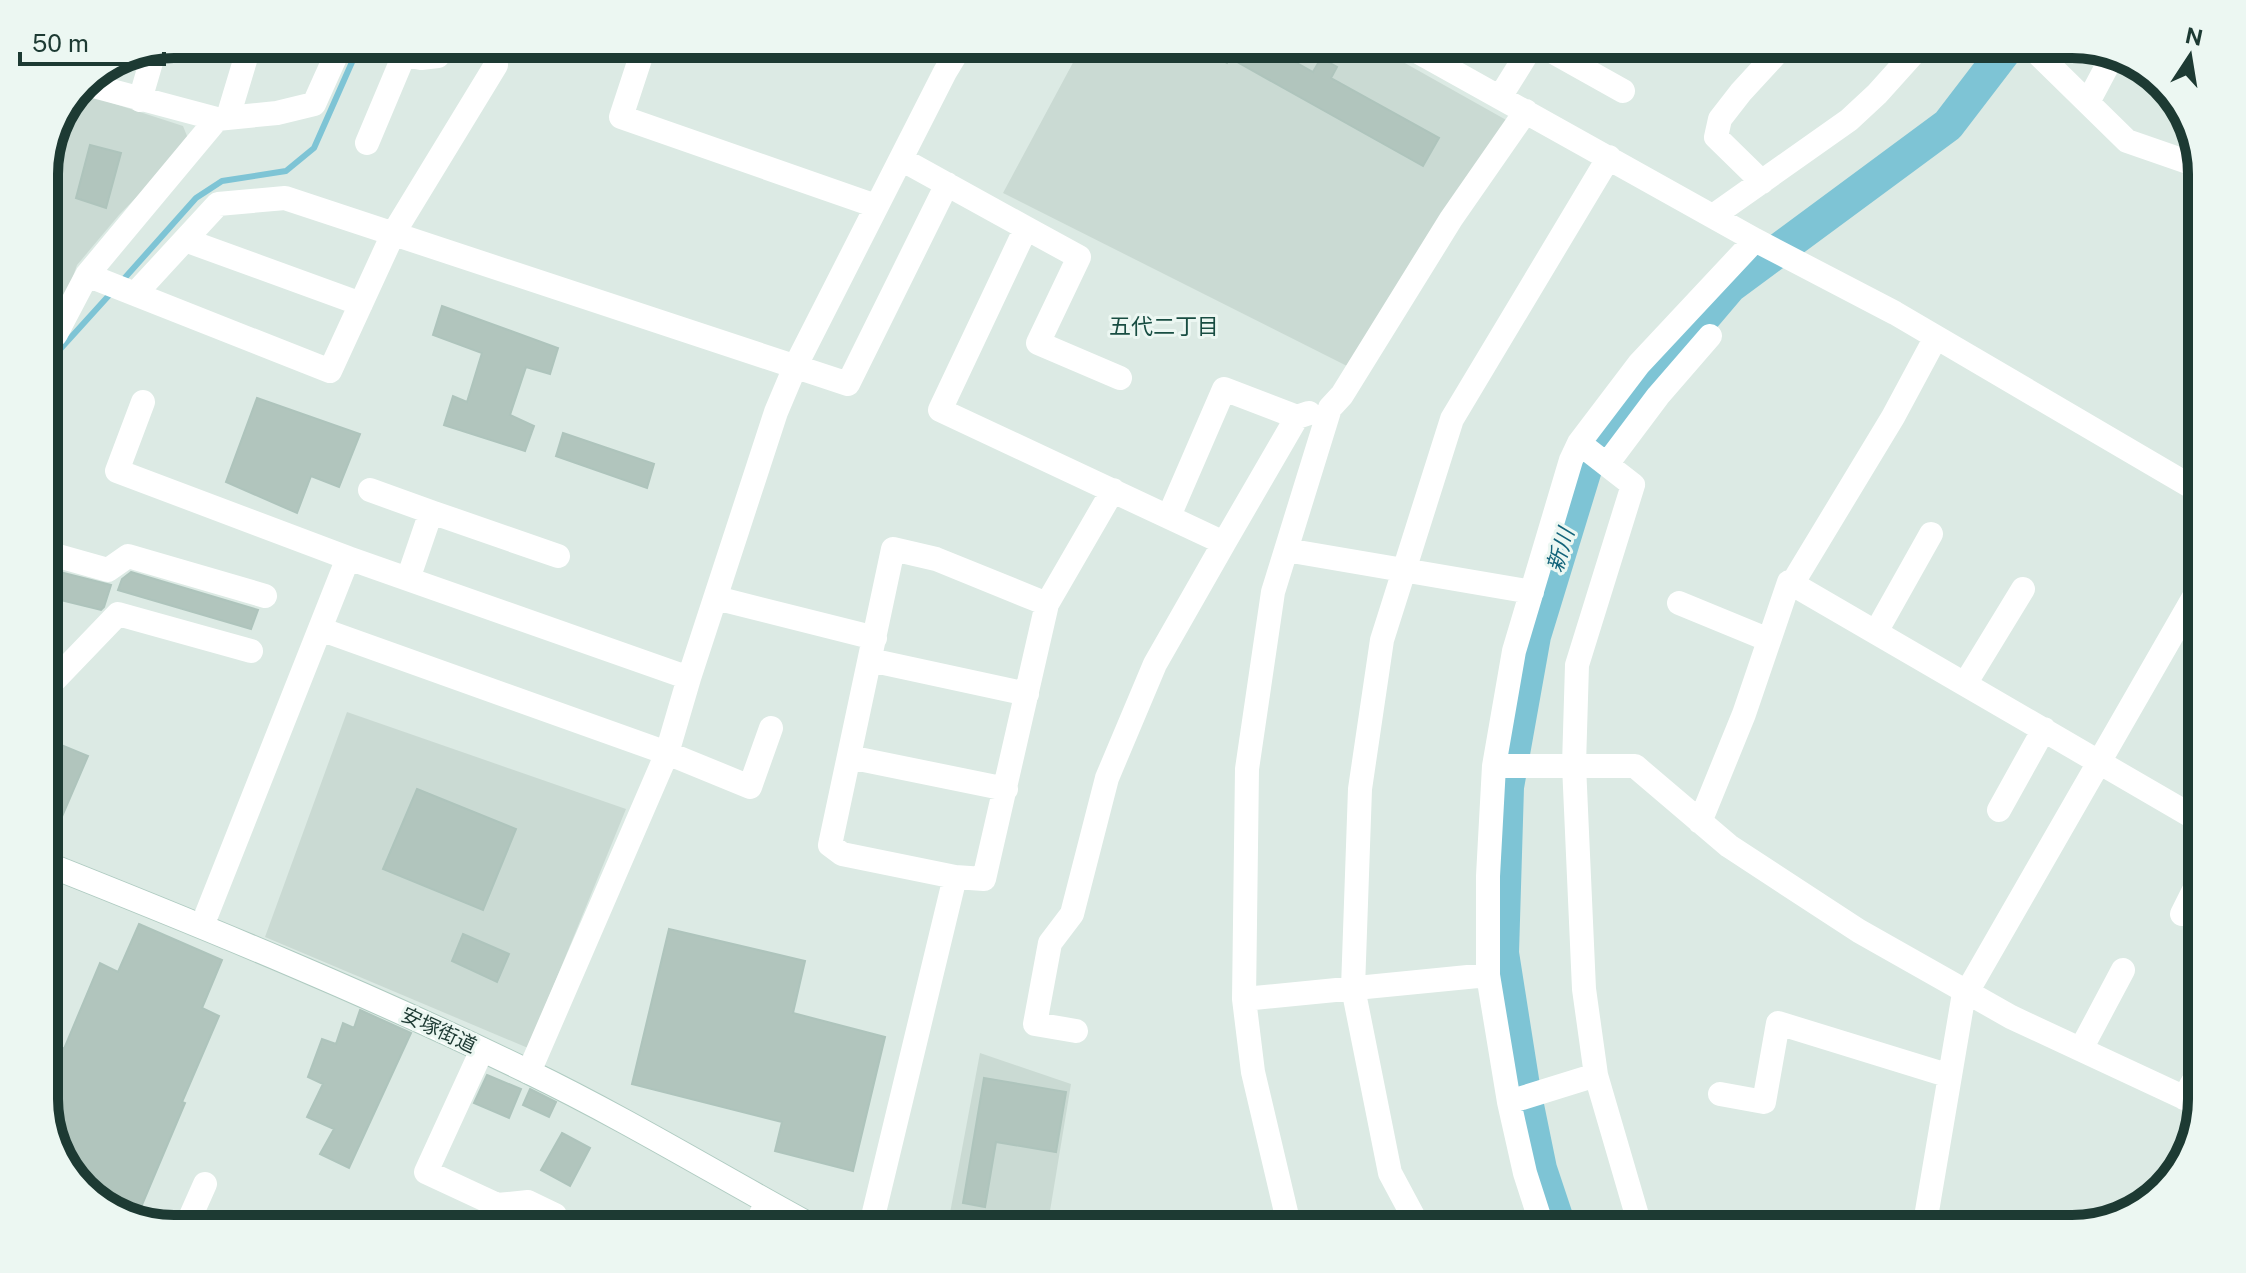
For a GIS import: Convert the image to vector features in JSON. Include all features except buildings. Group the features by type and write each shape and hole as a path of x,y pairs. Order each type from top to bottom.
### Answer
{"street":[{"path":"58,330 87,275 223,118 245,58"},
{"path":"97,87 223,118 277,113 314,104 335,58"},
{"path":"367,143 403,58"},
{"path":"640,58 621,117 876,206"},
{"path":"529,1072 667,753 776,412 795,367 954,58"},
{"path":"1429,58 1936,337 2188,485"},
{"path":"1500,97 1526,58"},
{"path":"1562,58 1623,91"},
{"path":"1762,182 1716,137 1720,119 1772,58"},
{"path":"1713,216 1849,120 1909,58"},
{"path":"2042,58 2127,141 2186,156"},
{"path":"140,100 151,61"},
{"path":"2088,102 2108,64"},
{"path":"87,275 330,371 393,234 496,65"},
{"path":"1287,1215 1253,1072 1244,999 1247,769 1273,592 1330,408 1342,395 1451,219 1526,111"},
{"path":"1412,1215 1390,1173 1353,988 1361,770 1382,640 1452,419 1609,157"},
{"path":"901,159 1079,257 1038,343 1120,378"},
{"path":"135,294 218,204 285,198 848,384 947,184"},
{"path":"1026,228 940,410 1224,543"},
{"path":"185,240 361,304"},
{"path":"1593,454 1639,364 1762,243"},
{"path":"1538,1215 1525,1173 1520,1098 1488,975 1488,876 1507,766 1514,651 1571,460 1593,454 1658,396 1710,336"},
{"path":"1792,584 1893,417 1936,337"},
{"path":"1169,516 1224,389 1297,417 1330,408"},
{"path":"143,402 117,471 348,558 689,678"},
{"path":"1076,1031 1035,1024 1050,943 1072,914 1107,778 1155,664 1297,417"},
{"path":"1593,454 1633,485 1577,665 1574,765 1584,989 1596,1075 1637,1215"},
{"path":"370,490 558,556"},
{"path":"1047,604 936,559 893,549 830,845 842,854 955,877 984,879 1047,604 1113,490"},
{"path":"408,579 431,512"},
{"path":"1876,632 1931,534"},
{"path":"1286,550 1532,592"},
{"path":"58,556 108,570 128,556 265,596"},
{"path":"202,926 348,558"},
{"path":"1700,822 1744,714 1789,582 2188,814"},
{"path":"1965,684 2023,589"},
{"path":"716,598 873,649 1027,694"},
{"path":"1679,603 1769,640"},
{"path":"1926,1215 1963,999 2188,608"},
{"path":"58,676 118,614 251,651"},
{"path":"320,629 667,753 750,787 771,728"},
{"path":"1999,810 2044,729"},
{"path":"849,757 1006,789"},
{"path":"1507,766 1635,766 1729,846 1859,931 2011,1017 2188,1100"},
{"name":"安塚街道","path":"58,869 312,972 529,1072 791,1215"},
{"path":"873,1215 955,877"},
{"path":"2182,914 2188,902"},
{"path":"2081,1049 2123,970"},
{"path":"1244,999 1488,975"},
{"path":"1720,1094 1764,1102 1778,1023 1950,1076"},
{"path":"482,1050 426,1172 497,1205 528,1202 555,1215"},
{"path":"1520,1098 1596,1075"},
{"path":"191,1215 205,1184"},
{"path":"761,1215 767,1202"}],"shaded area":[{"path":"1075,58 1396,58 1508,121 1349,367 1003,193"},
{"path":"89,96 183,126 189,141 77,265 58,320 58,166 70,123 82,103"},
{"path":"347,712 626,809 528,1048 265,937"},
{"path":"980,1053 1071,1084 1049,1215 950,1215"}],"waterway":[{"path":"122,281 196,198 222,181 286,171 314,148 354,58"},
{"name":"新川","path":"1555,1215 1540,1169 1523,1086 1502,953 1507,787 1534,636 1586,466 1623,412 1730,286 1948,125 1999,58"},
{"path":"58,352 112,292"}],"district":[{"name":"五代二丁目","path":"1164,326"}]}
